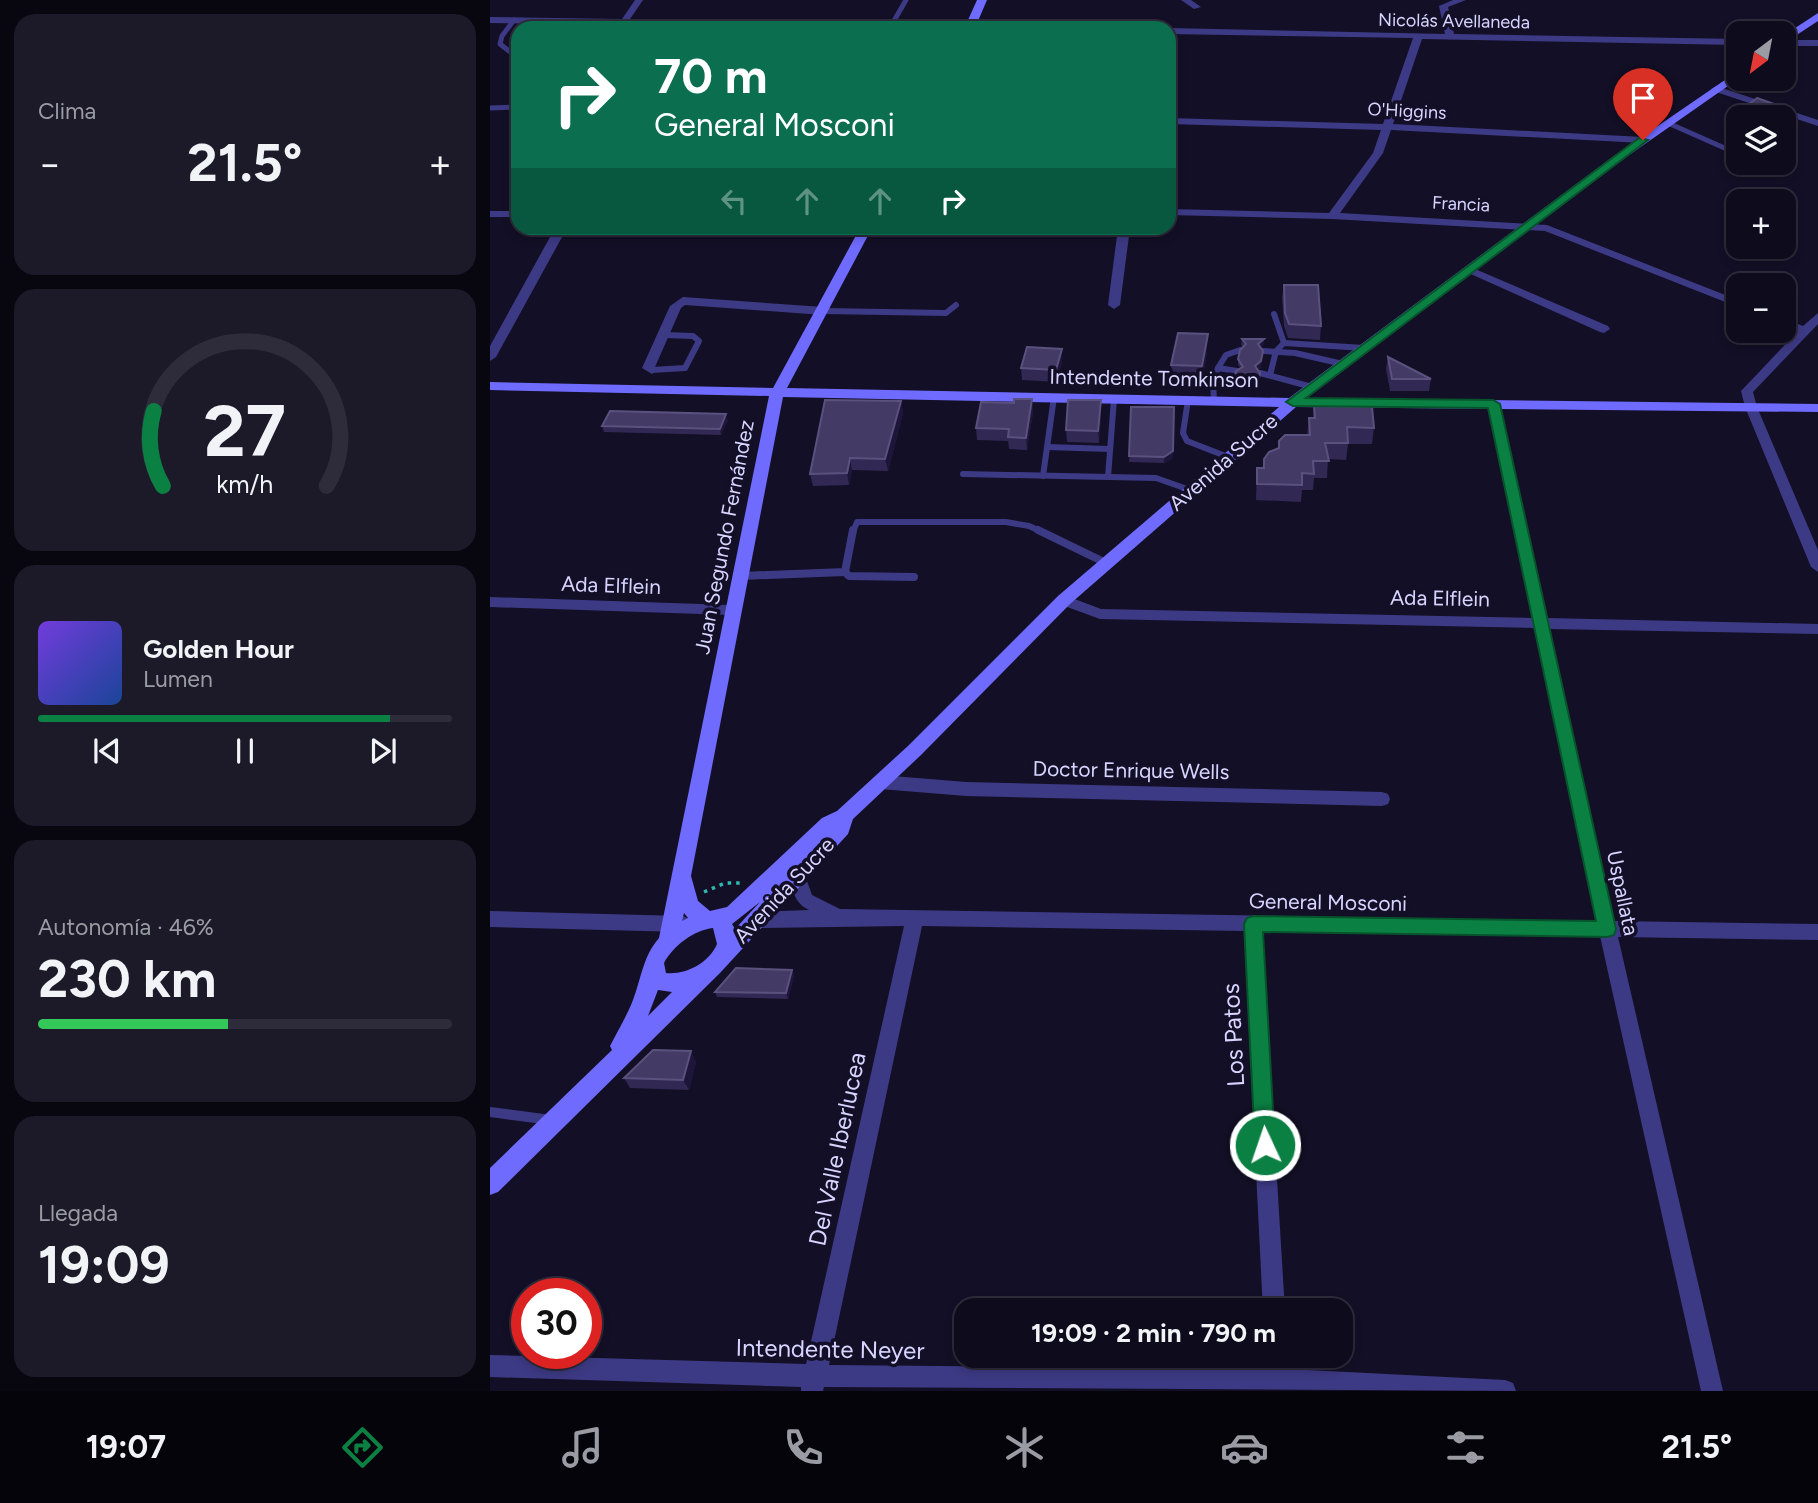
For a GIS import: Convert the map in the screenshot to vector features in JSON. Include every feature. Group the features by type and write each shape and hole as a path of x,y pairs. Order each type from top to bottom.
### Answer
{"main road":[{"path":"979,21 982,0"},
{"path":"1796,32 1818,16"},
{"name":"Avenida Sucre","path":"612,1062 634,1023 653,973 655,958 670,933 731,915 829,823 844,816 880,782 1064,600 1293,402 1468,269 1726,82"},
{"name":"Juan Segundo Fernández","path":"670,933 731,610 777,392 862,235"},
{"name":"Intendente Tomkinson","path":"490,386 1214,401 1818,408"},
{"name":"Avenida Sucre","path":"490,1184 713,966 841,829 844,816"},
{"name":"Juan Segundo Fernández","path":"682,875 687,904"},
{"path":"653,973 660,982 673,984 713,966 726,937 724,925 697,915 687,904"}],"street":[{"path":"490,20 625,21 639,0"},
{"path":"1185,0 1197,7"},
{"path":"1450,36 1443,6 1462,0"},
{"name":"Nicolás Avellaneda","path":"1176,31 1726,42"},
{"path":"1332,216 1378,153 1418,36"},
{"path":"1796,43 1818,44"},
{"path":"1716,89 1818,123"},
{"name":"O'Higgins","path":"1176,121 1385,127 1643,140"},
{"name":"Francia","path":"1176,212 1332,216 1527,226 1563,234 1726,299"},
{"path":"490,214 511,214"},
{"path":"490,357 557,235"},
{"path":"1114,305 1123,235"},
{"path":"1468,269 1604,329"},
{"path":"652,370 648,368 676,306 690,300 823,311"},
{"path":"1818,317 1747,391 1751,407 1818,567"},
{"path":"1796,327 1804,330"},
{"name":"Uspallata","path":"1493,404 1607,929 1712,1391"},
{"name":"Ada Elflein","path":"1064,600 1100,614 1541,621 1818,629"},
{"name":"Ada Elflein","path":"490,603 731,610"},
{"name":"Doctor Enrique Wells","path":"880,782 966,789 1382,799"},
{"name":"General Mosconi","path":"797,875 805,900 838,917"},
{"name":"General Mosconi","path":"755,920 838,917 1818,932"},
{"path":"490,919 670,933"},
{"name":"Del Valle Iberlucea","path":"813,1383 914,919"},
{"name":"Los Patos","path":"1253,924 1273,1298"},
{"name":"Intendente Neyer","path":"490,1366 813,1383 1278,1386 1504,1391"},
{"path":"1277,1368 1278,1386"}],"lane":[{"path":"894,21 906,0"},
{"path":"511,24 502,36 500,44 511,53"},
{"path":"490,108 511,107"},
{"path":"1668,123 1726,149"},
{"path":"823,311 946,313 956,305"},
{"path":"1274,314 1284,343"},
{"path":"652,370 685,368 699,341 693,336 665,335"},
{"path":"1270,375 1276,351 1284,343 1364,348"},
{"path":"1214,401 1213,381 1218,368 1226,355 1240,350"},
{"path":"1263,351 1343,364"},
{"path":"1218,368 1237,371"},
{"path":"1260,373 1312,387"},
{"path":"1043,475 1054,397"},
{"path":"1108,477 1114,399"},
{"path":"1188,400 1183,433 1187,441 1228,457"},
{"path":"1047,447 1110,449"},
{"path":"963,474 1156,478 1190,490"},
{"path":"845,572 854,524 857,522 1018,524 1029,526 1106,563"},
{"path":"738,576 845,572 849,576 914,577"},
{"path":"490,1112 554,1121"}],"path":[{"path":"687,904 725,883 737,882 758,890"}],"building":[{"path":"1757,98 1777,105 1748,105"},
{"path":"1284,285 1318,285 1321,326 1289,324 1285,313"},
{"path":"1178,333 1208,334 1202,366 1171,365"},
{"path":"1242,339 1264,339 1258,344 1263,351 1261,361 1255,366 1260,373 1259,379 1235,378 1236,371 1243,367 1238,359 1240,350 1246,344"},
{"path":"1027,347 1062,349 1056,370 1021,368"},
{"path":"1388,357 1431,379 1392,379"},
{"path":"1014,399 1032,399 1026,438 1008,437 1009,429 976,428 981,402 1014,403"},
{"path":"825,400 901,401 885,459 850,458 847,473 810,474"},
{"path":"1068,400 1101,400 1098,431 1066,430"},
{"path":"1314,406 1372,407 1374,428 1347,427 1348,443 1325,443 1329,461 1313,461 1314,474 1302,473 1302,485 1257,484 1257,468 1264,468 1264,459 1269,452 1279,448 1279,441 1285,435 1310,435 1309,418 1315,418"},
{"path":"1131,407 1174,407 1173,451 1164,457 1129,456"},
{"path":"610,411 726,414 720,429 602,426"},
{"path":"736,968 792,970 786,993 715,992"},
{"path":"653,1050 691,1051 683,1080 624,1078"}],"route":[{"path":"1265,1145 1253,924 1607,929 1493,404 1293,402 1487,254 1643,140"}]}
